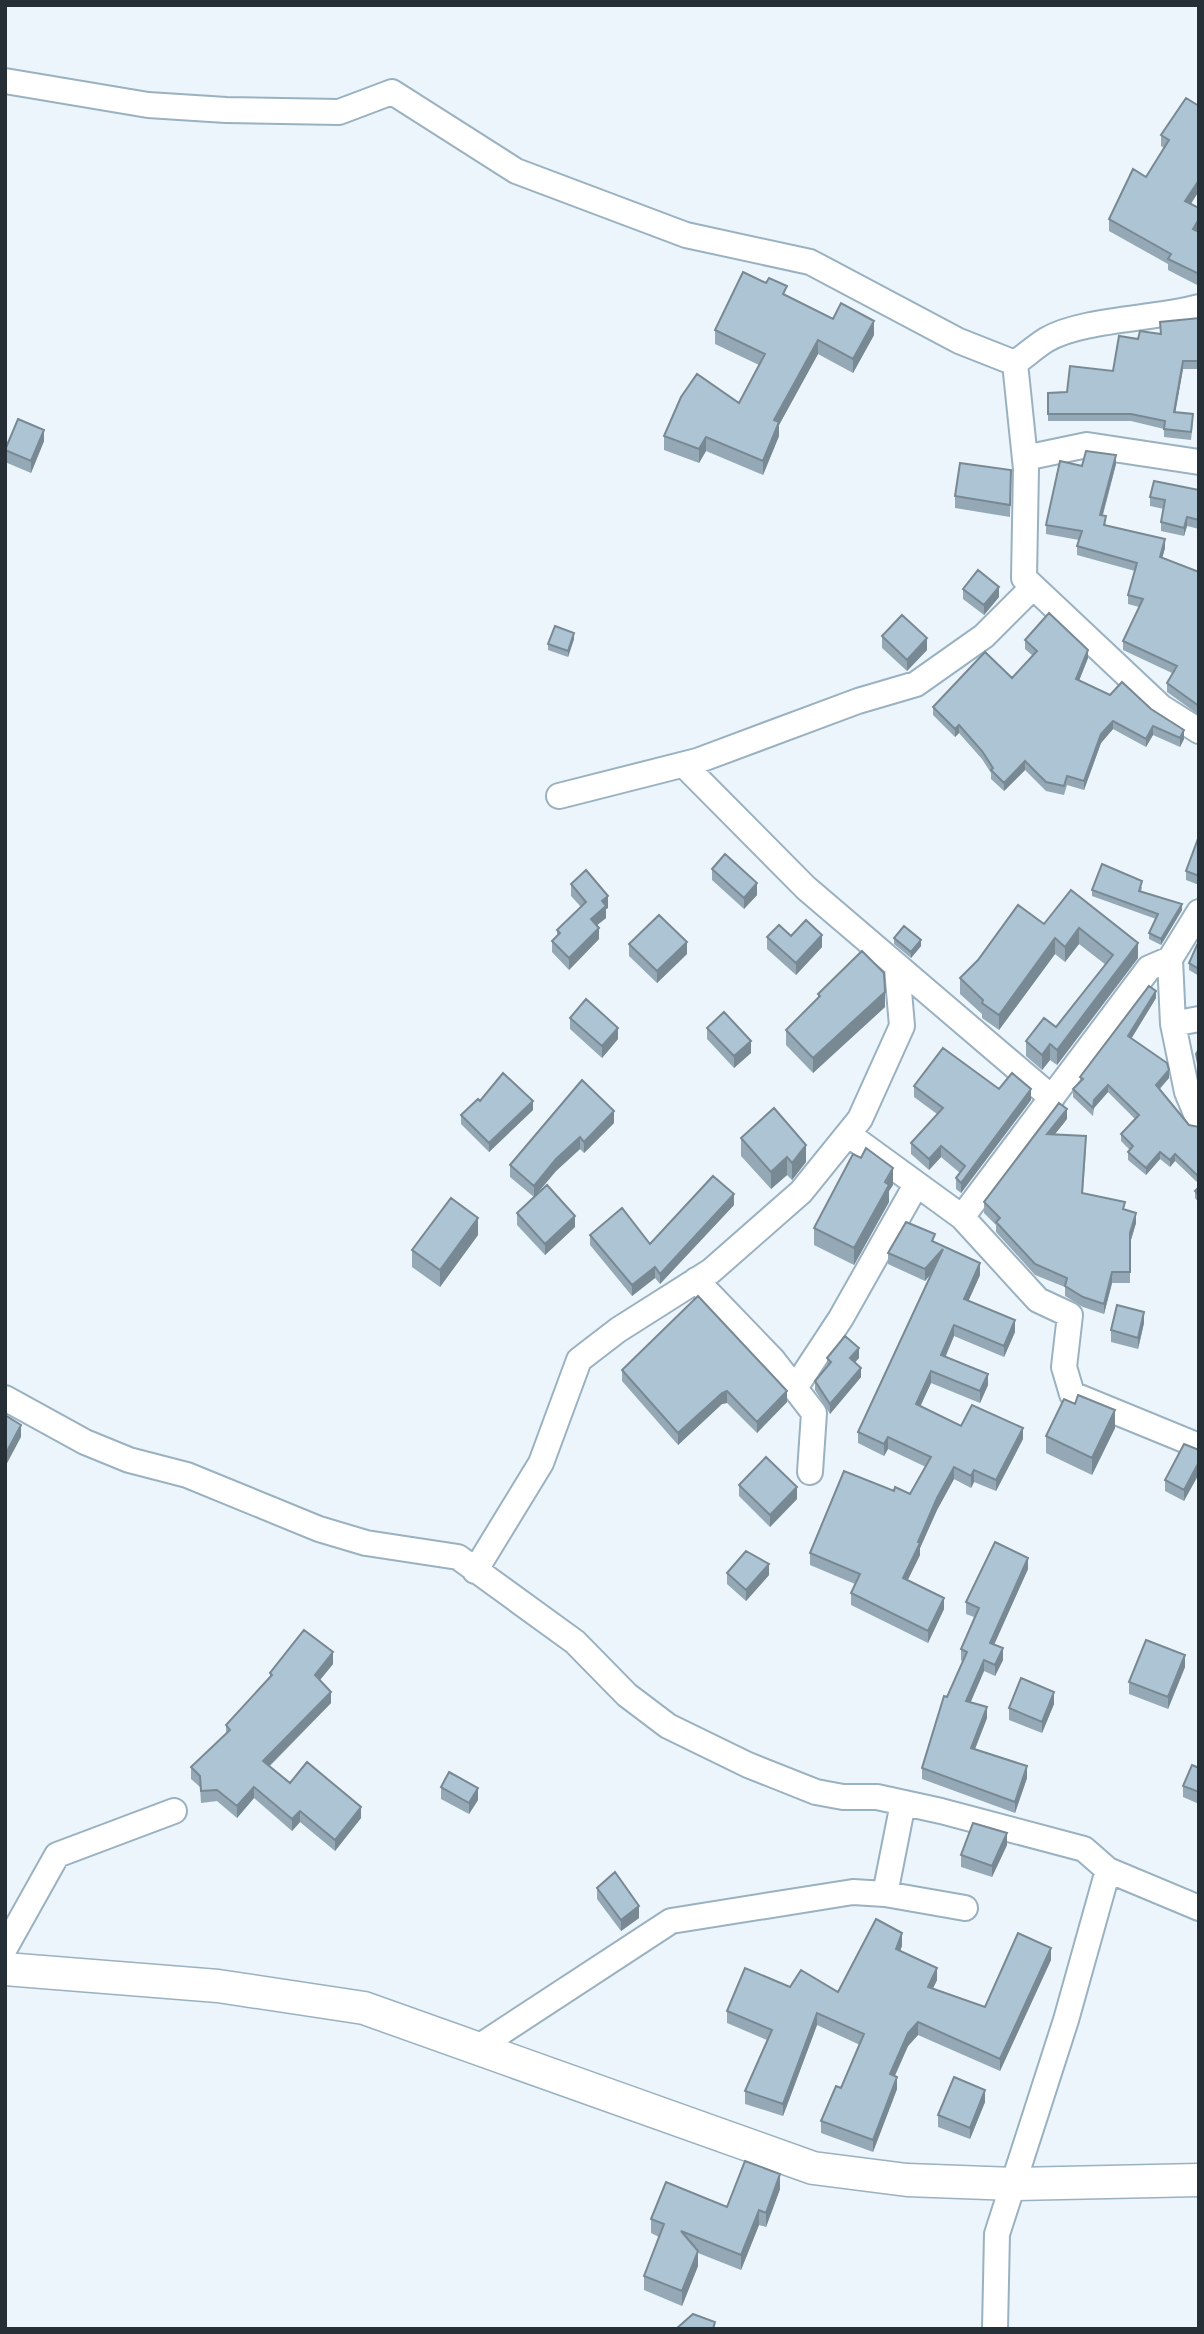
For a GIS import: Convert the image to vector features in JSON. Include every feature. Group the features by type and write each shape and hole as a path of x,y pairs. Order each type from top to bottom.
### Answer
{"street":[{"path":"5,81 148,105 226,110 339,112 392,92 516,171 687,235 810,262 959,341 1015,363"},
{"path":"1015,363 1047,339 1093,325 1166,316 1199,307"},
{"path":"1015,363 1026,458 1024,578 1161,707 1199,731"},
{"path":"1026,458 1087,445 1199,463"},
{"path":"559,796 684,765 858,701 916,684 984,636 1033,587"},
{"path":"684,765 806,888 1052,1098"},
{"path":"1199,912 1170,959 1173,1024 1186,1092 1199,1121"},
{"path":"962,1217 1149,968 1170,959"},
{"path":"475,1571 541,1464 579,1360 618,1330 696,1280 801,1192 860,1119 902,1026 897,968"},
{"path":"1173,1024 1199,1019"},
{"path":"848,1134 962,1217 1038,1300 1070,1315 1064,1367 1072,1394 1199,1446"},
{"path":"795,1388 841,1318 916,1185"},
{"path":"696,1280 773,1360 814,1413 810,1472"},
{"path":"5,1398 85,1442 129,1460 187,1475 318,1529 413,1552 458,1557 575,1642 627,1695 668,1726 816,1792 903,1802 1084,1849 1108,1870 1199,1908"},
{"path":"886,1894 903,1802"},
{"path":"5,1948 57,1855 174,1811"},
{"path":"995,2329 997,2234 1066,2020 1108,1870"},
{"path":"477,2048 671,1922 853,1892 886,1894 965,1908"},
{"path":"5,1969 218,1986 364,2008 813,2168 907,2180 1014,2184 1199,2180"}],"building":[{"path":"1186,98 1199,106 1199,180 1185,201 1199,208 1199,219 1193,229 1199,232 1199,274 1168,259 1171,254 1109,219 1133,169 1146,177 1169,140 1161,135"},
{"path":"743,272 766,283 769,278 787,286 783,294 833,319 841,303 874,321 853,359 818,340 774,420 779,422 763,461 706,437 699,449 664,436 681,397 697,374 739,403 765,354 715,330"},
{"path":"1199,318 1199,361 1183,361 1174,412 1193,414 1191,432 1164,429 1165,421 1131,414 1048,414 1048,393 1067,392 1070,366 1113,371 1119,336 1138,339 1140,331 1161,334 1160,322"},
{"path":"18,419 44,430 31,461 5,450"},
{"path":"1086,451 1116,455 1100,515 1106,516 1104,525 1165,539 1160,557 1199,572 1199,706 1167,683 1177,666 1123,641 1143,599 1128,595 1137,563 1077,546 1082,531 1046,525 1060,461 1082,466"},
{"path":"960,463 1011,470 1010,505 955,496"},
{"path":"1154,481 1199,490 1199,520 1187,517 1184,528 1161,522 1165,500 1150,497"},
{"path":"978,570 999,587 984,605 963,589"},
{"path":"1049,613 1088,650 1076,679 1110,695 1122,682 1151,709 1184,730 1180,738 1153,726 1146,739 1113,721 1101,734 1084,781 1067,776 1064,786 1046,782 1025,761 1004,783 991,770 993,768 982,751 959,725 955,729 933,707 985,652 1012,678 1037,651 1025,640"},
{"path":"902,615 927,638 907,660 882,636"},
{"path":"555,626 574,633 568,651 548,644"},
{"path":"1199,836 1199,876 1186,871"},
{"path":"725,854 757,883 744,898 712,869"},
{"path":"1102,864 1142,881 1139,891 1182,904 1161,939 1149,933 1158,914 1092,890"},
{"path":"586,870 608,896 602,901 606,906 591,919 599,928 569,958 552,941 560,933 557,930 586,902 571,884"},
{"path":"1071,890 1138,943 1057,1050 1050,1044 1042,1055 1026,1041 1044,1018 1056,1027 1113,955 1079,928 1065,947 1055,938 999,1015 982,1003 983,1000 960,978 978,960 1018,905 1044,924"},
{"path":"659,915 687,942 657,971 629,944"},
{"path":"806,920 822,935 796,963 767,937 779,925 791,936"},
{"path":"904,926 921,940 911,952 894,938"},
{"path":"1197,945 1199,946 1199,969 1189,963"},
{"path":"862,951 884,973 885,992 813,1058 786,1030"},
{"path":"1149,986 1156,991 1128,1036 1167,1063 1169,1070 1156,1085 1189,1125 1199,1127 1199,1177 1175,1154 1170,1160 1160,1152 1146,1168 1128,1152 1133,1146 1121,1134 1139,1115 1108,1085 1094,1100 1093,1108 1073,1089 1083,1079 1080,1077"},
{"path":"586,999 618,1028 602,1046 570,1018"},
{"path":"724,1012 751,1041 734,1056 707,1028"},
{"path":"943,1048 999,1089 1012,1073 1031,1089 961,1183 956,1178 965,1166 941,1146 929,1159 911,1143 943,1108 914,1086"},
{"path":"503,1073 533,1101 489,1143 461,1115 478,1099 480,1101"},
{"path":"582,1080 614,1111 584,1142 580,1137 556,1159 534,1186 510,1165"},
{"path":"1059,1103 1067,1109 1047,1134 1086,1136 1082,1193 1125,1202 1123,1209 1136,1213 1130,1233 1130,1272 1112,1272 1104,1304 1083,1297 1065,1286 1067,1278 1035,1264 996,1222 1000,1218 984,1202"},
{"path":"774,1108 806,1145 792,1163 787,1157 771,1172 741,1138"},
{"path":"866,1148 893,1168 885,1182 889,1185 854,1248 814,1228 853,1154 861,1158"},
{"path":"713,1176 734,1194 660,1274 655,1267 632,1285 590,1235 622,1208 650,1244"},
{"path":"547,1185 575,1216 545,1244 517,1213"},
{"path":"451,1198 478,1218 440,1270 412,1250"},
{"path":"906,1222 935,1234 932,1241 980,1263 964,1299 1015,1320 1004,1346 954,1325 941,1355 988,1374 980,1391 931,1371 916,1404 961,1426 972,1405 1023,1428 996,1480 974,1470 971,1476 954,1467 937,1498 903,1578 944,1598 928,1631 851,1593 860,1574 810,1553 844,1471 894,1491 895,1487 910,1494 931,1457 888,1437 884,1444 858,1432 943,1249 925,1269 888,1253"},
{"path":"698,1296 787,1391 757,1422 727,1391 678,1433 622,1370"},
{"path":"1117,1305 1144,1312 1138,1338 1111,1330"},
{"path":"845,1336 859,1348 850,1358 861,1368 830,1404 815,1381 831,1362 827,1358"},
{"path":"1078,1395 1115,1410 1092,1458 1046,1436 1064,1399 1075,1404"},
{"path":"5,1415 21,1425 5,1455"},
{"path":"1184,1444 1199,1450 1199,1462 1184,1490 1165,1480"},
{"path":"766,1457 797,1487 770,1515 739,1485"},
{"path":"995,1542 1028,1558 990,1643 1003,1648 995,1665 984,1660 966,1701 987,1707 971,1748 1027,1766 1015,1802 922,1768 944,1696 947,1697 967,1652 961,1649 979,1608 966,1602"},
{"path":"746,1551 769,1564 746,1590 727,1573"},
{"path":"304,1630 333,1652 315,1675 331,1692 263,1761 290,1783 307,1762 361,1807 335,1840 300,1811 292,1819 254,1787 237,1806 217,1790 201,1791 200,1776 191,1767 230,1730 226,1725 272,1675 270,1673"},
{"path":"1146,1640 1185,1655 1168,1697 1129,1682"},
{"path":"1021,1678 1054,1692 1042,1722 1009,1708"},
{"path":"1192,1765 1199,1768 1199,1792 1183,1786"},
{"path":"449,1772 478,1788 469,1803 441,1787"},
{"path":"973,1823 1007,1833 992,1866 961,1855"},
{"path":"615,1872 639,1906 621,1920 597,1888"},
{"path":"876,1919 902,1933 896,1949 937,1968 928,1987 985,2007 1018,1933 1051,1948 1000,2059 918,2022 908,2033 890,2074 897,2077 873,2140 821,2121 836,2086 841,2088 864,2034 817,2013 783,2104 745,2091 772,2030 727,2011 745,1968 790,1987 801,1970 838,1992"},
{"path":"954,2077 985,2090 970,2128 938,2115"},
{"path":"745,2161 780,2174 766,2213 759,2210 741,2255 681,2231 698,2251 682,2291 644,2276 664,2224 651,2219 666,2182 727,2207"},
{"path":"693,2314 715,2322 713,2329 676,2329"}]}
